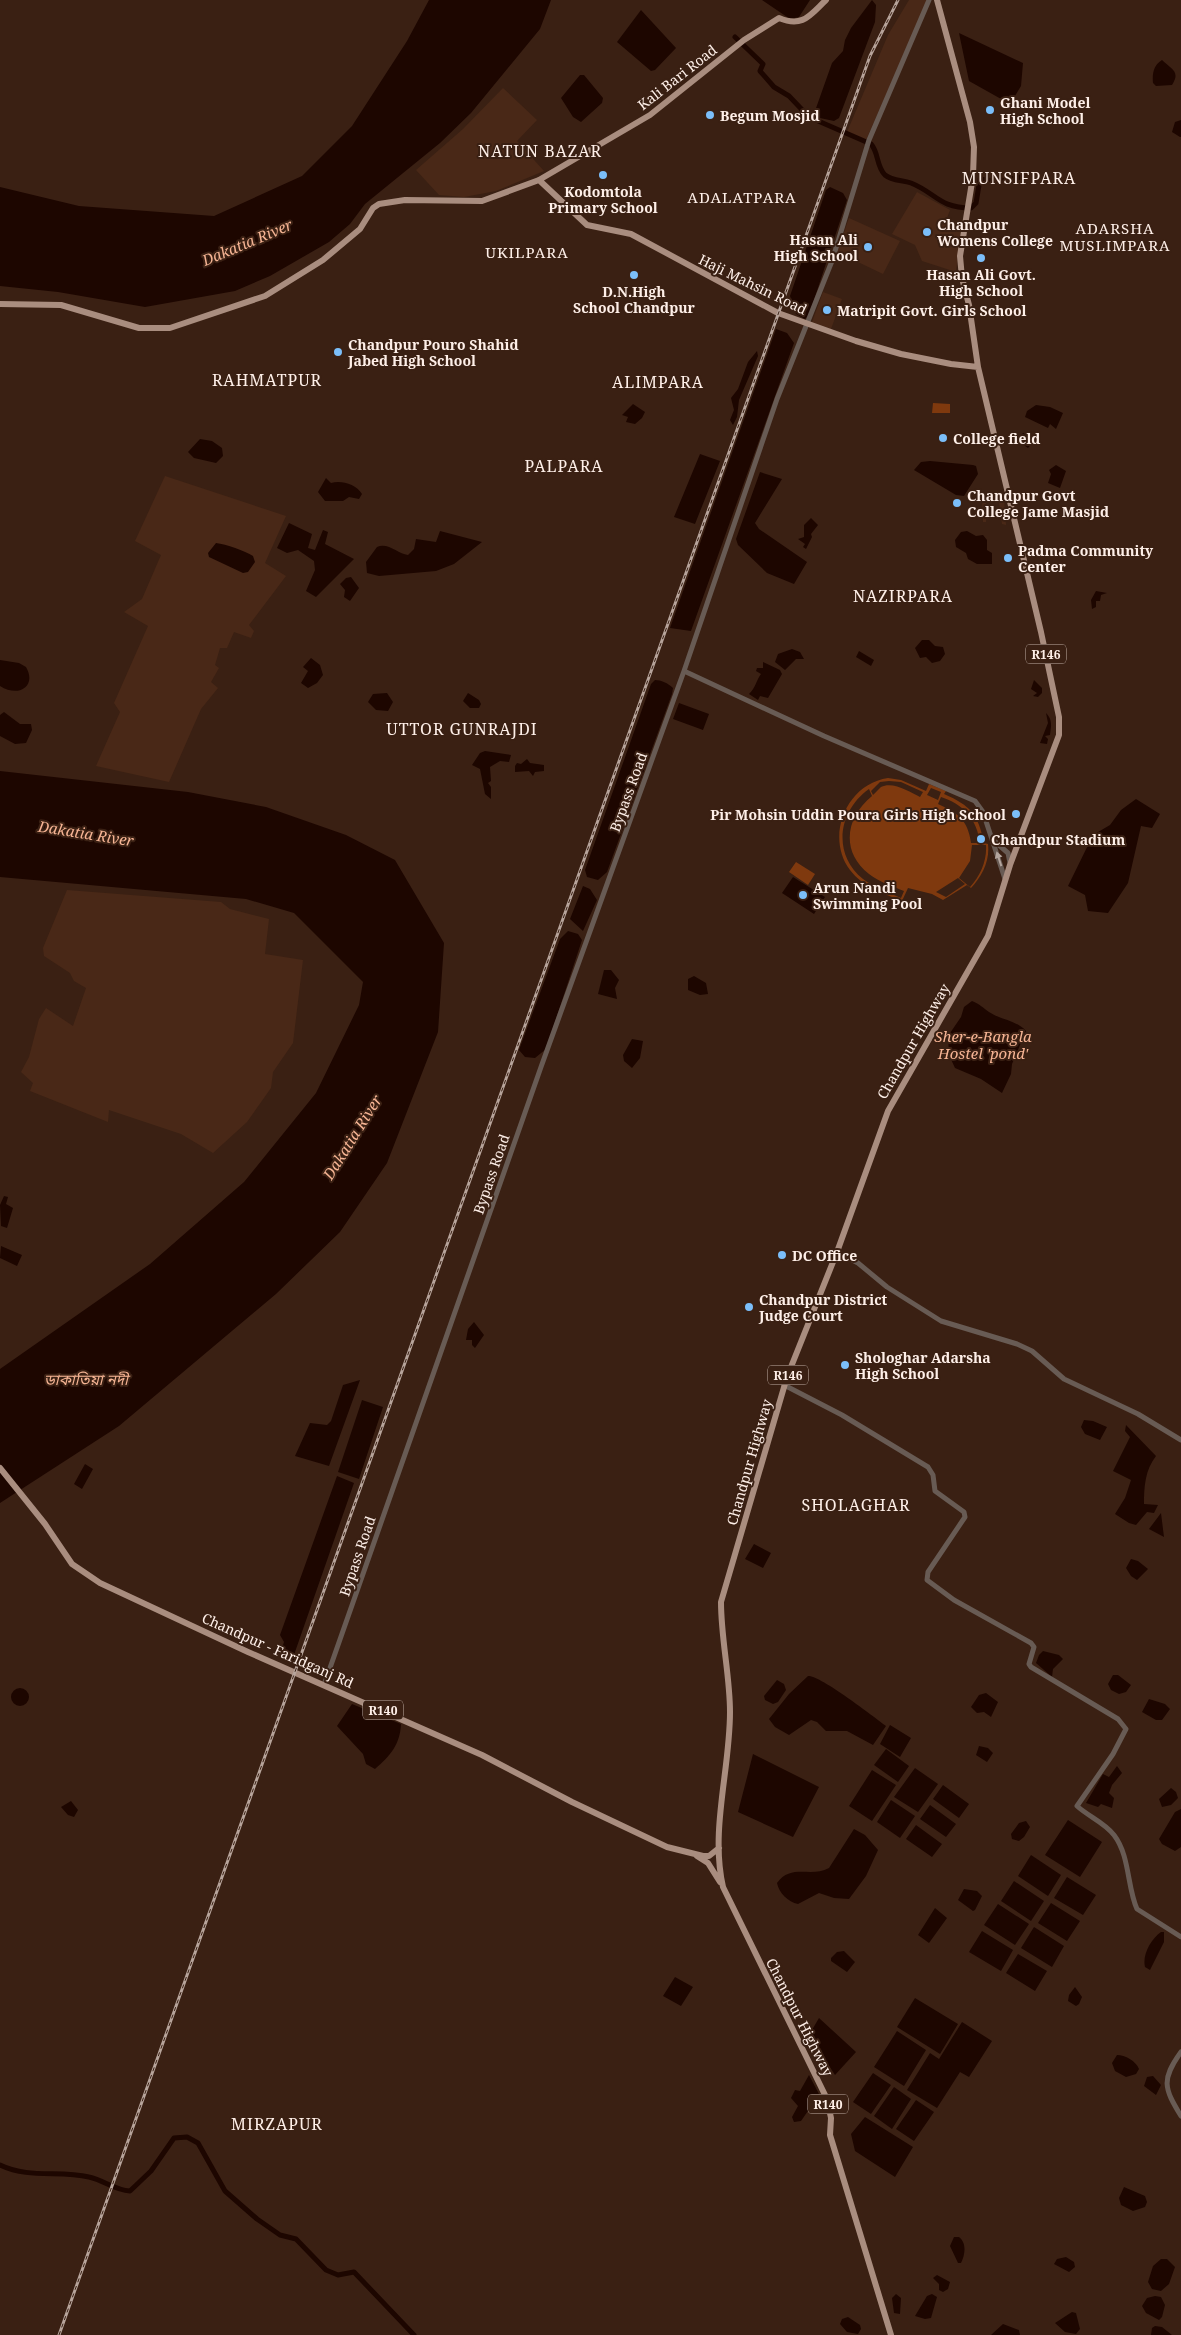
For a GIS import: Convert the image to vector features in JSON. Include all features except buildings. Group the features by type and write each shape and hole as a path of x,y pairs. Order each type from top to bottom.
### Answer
{"main road":[{"name":"Kali Bari Road","path":"0,304 60,305 138,328 170,328 265,296 313,267 360,229 373,208 379,204 405,200 482,201 539,180 650,115 744,40 774,20 779,18 792,23 802,21 826,0"},
{"name":"Chandpur Highway","path":"719,1848 730,1711 721,1628 721,1602 784,1385 837,1252 888,1112 988,936 1010,865 1060,735 1059,717 978,367 960,256 974,163 972,139 937,1"},
{"name":"Haji Mahsin Road","path":"539,180 587,225 631,234 778,313 902,354 951,364 978,367"},
{"name":"Chandpur - Faridganj Rd","path":"0,1468 45,1524 72,1564 108,1587 482,1755 572,1802 649,1838 694,1854"},
{"name":"R140","path":"694,1854 709,1856 719,1848"},
{"name":"R140","path":"719,1848 719,1870 723,1887"},
{"name":"R140","path":"694,1854 708,1863 723,1887"},
{"name":"Chandpur Highway","path":"723,1887 826,2098 831,2118 830,2136 891,2335"}],"street":[{"path":"928,1 937,1"},
{"name":"Bypass Road","path":"324,1685 541,1067 684,671 777,399 832,261 869,140 928,1"},
{"path":"684,671 824,736 969,798 979,806 1006,879"},
{"path":"992,838 1008,853 1010,865"},
{"path":"837,1252 858,1263 887,1287 941,1320 1017,1344 1032,1351 1064,1379 1138,1414 1181,1440"},
{"path":"784,1385 842,1415 928,1467 933,1475 936,1491 964,1512 965,1517 928,1572 928,1580 954,1600 1032,1644 1032,1657 1029,1664 1031,1667 1118,1719 1124,1726 1126,1729 1113,1754 1077,1806 1108,1827 1115,1836 1131,1880 1137,1909 1181,1937"},
{"path":"1181,2052 1170,2067 1165,2082 1169,2095 1181,2116"}],"shaded area":[{"path":"909,0 928,0 866,140 847,132 888,35"},
{"path":"503,88 537,120 517,141 544,171 496,191 464,197 439,195 416,170 463,129"},
{"name":"Chandpur Womens College","path":"917,192 950,210 945,223 956,230 961,230 956,272 922,261 915,245 892,234"},
{"name":"Hasan Ali High School","path":"849,218 900,241 883,274 837,252"},
{"name":"Matripit Govt. Girls School","path":"823,292 842,299 831,329 812,322"},
{"path":"933,403 950,404 950,413 932,413"},
{"path":"165,476 286,516 265,563 286,576 249,625 254,631 251,638 234,632 227,648 220,648 215,665 219,668 211,682 218,688 201,709 169,782 96,766 120,712 114,703 148,626 124,612 142,599 161,555 135,541"},
{"path":"982,495 1004,498 1006,525 1002,524 999,501 986,501 986,522 983,522"},
{"path":"888,778 901,780 926,791 929,784 946,791 944,794 961,803 972,812 979,825 984,843 988,844 988,856 979,878 971,888 967,885 943,900 932,894 908,888 902,901 874,889 855,876 843,857 839,843 840,828 844,814 851,801 861,790 873,782","holes":["880,782 901,782 923,792 920,797 891,785 881,787 873,795 871,791","931,788 941,792 938,800 927,795","869,789 872,796 863,804 852,824 850,845 854,855 860,865 873,877 904,891 901,898 863,879 853,869 846,857 843,845 845,821 859,798","941,797 956,804 968,814 976,827 980,843 971,843 965,823 945,807 938,804","972,845 986,845 984,862 970,887 959,878 970,861","958,878 965,884 946,897 936,892"]},
{"path":"796,862 815,874 808,885 789,872"},
{"path":"67,890 221,902 230,909 269,919 265,954 303,960 293,1043 273,1072 271,1088 247,1122 213,1153 181,1134 109,1110 108,1122 30,1091 33,1083 21,1072 29,1057 39,1019 46,1008 73,1026 86,988 74,981 70,973 44,956 43,948"}],"water":[{"name":"Dakatia River","path":"429,0 551,0 540,29 471,113 440,143 365,204 350,224 329,242 270,276 235,291 145,307 58,292 0,286 0,187 79,206 214,216 302,176 352,126 407,41"},
{"path":"762,0 810,0 799,17 790,19"},
{"path":"872,0 876,5 875,22 839,118 834,121 820,118 815,111 832,63 843,51 845,40 851,28"},
{"path":"641,10 676,48 655,70 651,71 617,42"},
{"path":"959,33 1023,63 1021,86 1010,104 969,81"},
{"path":"1162,60 1175,73 1175,80 1172,85 1156,86 1153,83 1154,70"},
{"path":"580,75 584,75 603,98 602,103 581,122 573,117 561,98"},
{"path":"1181,120 1180,137 1172,132 1175,122"},
{"path":"830,187 843,193 847,200 809,315 805,319 796,314 790,296 826,190"},
{"path":"776,329 787,333 794,343 691,631 670,628"},
{"path":"757,351 758,356 739,400 737,417 733,425 730,420 734,410 731,398 738,389 748,362"},
{"path":"633,404 645,412 642,418 635,424 626,422 628,417 622,415"},
{"path":"1036,405 1050,407 1063,413 1056,429 1050,424 1048,428 1025,417 1027,411"},
{"path":"1023,433 1032,437 1033,442 1028,448 1017,440"},
{"path":"200,439 212,441 222,448 223,456 216,463 194,458 188,452"},
{"path":"700,454 720,461 695,524 674,517"},
{"path":"930,461 973,465 976,466 978,474 964,496 956,495 914,470 921,462"},
{"path":"1056,465 1066,471 1060,488 1048,483 1051,474 1049,470"},
{"path":"760,472 782,479 755,523 759,529 807,562 794,584 767,573 738,545 736,539"},
{"path":"326,478 331,483 352,485 362,494 359,499 349,497 343,501 325,501 318,492"},
{"path":"811,518 818,525 811,534 812,537 806,549 803,547 805,544 798,539 804,537 804,525"},
{"path":"289,523 312,534 308,548 315,550 323,530 328,532 325,544 354,559 316,597 306,591 315,570 314,561 298,550 287,553 277,548"},
{"path":"440,531 482,542 454,564 436,571 379,576 367,573 366,562 377,547 389,547 408,555 414,549 416,539 436,542"},
{"path":"967,531 976,536 983,535 987,540 987,550 992,553 992,564 977,564 968,559 966,553 956,547 955,540 961,532"},
{"path":"216,543 250,554 255,562 248,572 243,573 209,557 208,553"},
{"path":"351,577 359,588 350,601 344,597 345,590 340,584 346,578"},
{"path":"1096,591 1107,593 1101,595 1100,601 1096,601 1096,607 1092,609 1091,600"},
{"path":"922,640 929,640 935,646 943,647 945,654 940,661 932,663 926,657 920,658 915,648"},
{"path":"792,649 800,652 804,659 796,659 785,670 775,662 778,654"},
{"path":"859,651 874,660 871,666 856,657"},
{"path":"311,658 320,665 323,675 317,683 308,688 301,683 308,671 303,667"},
{"path":"0,660 19,663 26,667 29,674 28,685 14,691 0,686"},
{"path":"763,662 780,670 782,674 768,698 760,696 758,700 749,694 761,674 756,671 757,668 763,668"},
{"path":"655,680 671,686 673,688 672,694 607,872 598,880 587,877 585,870 651,684"},
{"path":"1034,680 1042,688 1042,693 1038,697 1033,696 1037,693 1031,689"},
{"path":"387,693 393,702 388,711 376,710 368,702 373,694"},
{"path":"468,693 479,700 481,704 479,708 470,708 463,701"},
{"path":"679,703 709,714 703,730 673,719"},
{"path":"4,712 20,724 31,724 32,730 26,743 15,744 0,736 0,715"},
{"path":"1046,713 1051,723 1050,735 1045,736 1048,739 1047,744 1040,743 1048,723"},
{"path":"485,751 511,755 509,762 500,761 490,767 491,781 488,783 491,787 491,799 485,794 480,769 472,765 480,753"},
{"path":"527,759 530,763 544,765 544,771 535,772 533,776 529,771 515,772 517,763 521,764"},
{"name":"ডাকাতিয়া নদী","path":"0,771 188,792 266,807 346,835 395,860 444,943 438,1032 387,1163 340,1232 276,1294 119,1426 0,1503 0,1369 150,1264 244,1182 316,1093 359,1005 363,982 294,913 246,899 0,877"},
{"path":"1136,799 1160,814 1152,828 1141,826 1128,883 1108,913 1088,911 1085,895 1068,886 1093,835 1110,825 1121,810"},
{"name":"Arun Nandi Swimming Pool","path":"793,877 825,897 814,914 782,893"},
{"path":"583,886 590,889 597,900 583,931 570,919"},
{"path":"568,931 578,934 582,940 546,1049 535,1058 525,1057 519,1050 560,939"},
{"path":"604,970 611,970 619,980 615,988 617,999 598,994"},
{"path":"694,976 706,983 708,994 700,995 688,990 688,979"},
{"name":"Sher-e-Bangla Hostel 'pond'","path":"972,1001 994,1015 1022,1027 1026,1031 1012,1064 1011,1074 1002,1093 981,1079 955,1068 949,1055 948,1036 961,1017 964,1007"},
{"path":"632,1039 643,1041 640,1058 632,1068 624,1061 623,1055"},
{"path":"4,1196 8,1197 6,1204 13,1208 7,1228 1,1226 0,1205"},
{"path":"1,1246 22,1255 17,1266 0,1258"},
{"path":"474,1322 484,1335 475,1348 472,1345 472,1340 466,1340 468,1329"},
{"path":"360,1380 329,1466 295,1456 310,1423 327,1425 331,1421 343,1385"},
{"path":"362,1400 383,1407 359,1479 338,1472"},
{"path":"1084,1420 1093,1421 1107,1427 1100,1440 1085,1434 1081,1427"},
{"path":"1126,1425 1156,1456 1147,1473 1144,1504 1158,1505 1154,1513 1147,1512 1136,1525 1115,1514 1125,1498 1131,1480 1113,1471 1130,1437 1125,1431"},
{"path":"85,1464 93,1469 82,1489 74,1484"},
{"path":"337,1476 354,1483 295,1652 295,1660 291,1662 279,1657 284,1642 280,1635"},
{"path":"1161,1513 1164,1537 1149,1529"},
{"path":"754,1544 771,1553 763,1568 745,1559"},
{"path":"1131,1559 1138,1561 1148,1569 1137,1580 1131,1576 1126,1568"},
{"path":"1043,1651 1059,1655 1063,1659 1053,1669 1052,1677 1036,1663"},
{"path":"1113,1675 1118,1675 1131,1685 1126,1692 1119,1694 1111,1690 1108,1684"},
{"path":"808,1676 814,1677 835,1689 886,1726 873,1745 847,1731 826,1731 817,1722 811,1720 789,1735 775,1727 769,1719 789,1694"},
{"path":"777,1680 784,1684 786,1690 778,1702 773,1704 765,1700 764,1696"},
{"path":"20,1688 26,1691 29,1697 26,1703 20,1706 14,1703 11,1697 14,1691"},
{"path":"986,1693 998,1702 991,1717 984,1712 977,1713 971,1707 979,1695"},
{"path":"1149,1699 1165,1704 1170,1709 1162,1720 1156,1720 1142,1712"},
{"path":"352,1704 401,1724 399,1738 393,1750 375,1769 366,1764 363,1754 337,1726"},
{"path":"890,1725 911,1738 900,1757 880,1744"},
{"path":"979,1746 988,1748 993,1753 987,1762 976,1755"},
{"path":"886,1749 909,1766 898,1782 874,1765"},
{"path":"753,1754 819,1787 793,1837 738,1812"},
{"path":"1117,1766 1122,1773 1112,1785 1109,1793 1114,1798 1112,1808 1101,1804 1098,1807 1086,1803 1103,1774 1109,1777"},
{"path":"915,1768 938,1784 918,1812 894,1797"},
{"path":"872,1770 896,1785 872,1821 849,1806"},
{"path":"943,1785 969,1804 959,1818 933,1799"},
{"path":"1171,1788 1176,1792 1178,1798 1171,1805 1162,1807 1159,1799"},
{"path":"891,1800 915,1816 900,1838 877,1822"},
{"path":"71,1801 78,1810 74,1817 68,1815 61,1807"},
{"path":"930,1805 956,1824 946,1837 920,1819"},
{"path":"1181,1809 1181,1847 1175,1851 1162,1844 1159,1839 1175,1812"},
{"path":"1068,1820 1102,1842 1080,1877 1045,1855"},
{"path":"1026,1821 1030,1827 1024,1837 1019,1841 1012,1839 1011,1834 1019,1823"},
{"path":"916,1825 942,1844 932,1857 906,1839"},
{"path":"854,1829 865,1835 878,1850 866,1876 849,1899 834,1898 819,1893 798,1904 784,1896 777,1883 783,1877 795,1872 815,1872 829,1868"},
{"path":"1031,1855 1061,1875 1048,1896 1018,1876"},
{"path":"1067,1877 1096,1895 1083,1915 1054,1898"},
{"path":"1014,1881 1044,1901 1031,1921 1001,1901"},
{"path":"964,1889 977,1891 982,1896 973,1911 958,1900"},
{"path":"1051,1903 1080,1921 1067,1941 1038,1923"},
{"path":"998,1904 1029,1924 1015,1945 984,1925"},
{"path":"935,1908 947,1918 929,1943 918,1935"},
{"path":"1034,1927 1064,1946 1052,1967 1021,1948"},
{"path":"982,1931 1013,1950 1001,1971 969,1952"},
{"path":"1161,1932 1164,1932 1164,1942 1150,1970 1145,1967 1146,1952"},
{"path":"844,1951 855,1962 847,1972 831,1961 831,1958 837,1952"},
{"path":"1018,1954 1047,1971 1035,1991 1006,1973"},
{"path":"675,1977 693,1987 681,2006 663,1996"},
{"path":"1075,1987 1082,1997 1076,2006 1068,2001 1069,1995"},
{"path":"915,1998 958,2024 940,2054 897,2027"},
{"path":"819,2018 856,2052 835,2075 809,2035"},
{"path":"962,2022 992,2041 969,2077 960,2072 937,2108 907,2090 930,2053 939,2059"},
{"path":"897,2031 926,2050 904,2086 874,2067"},
{"path":"1117,2055 1127,2057 1135,2063 1139,2069 1136,2074 1126,2077 1115,2071 1112,2063"},
{"path":"873,2073 891,2085 871,2114 853,2102"},
{"path":"809,2075 820,2096 823,2109 810,2108 801,2121 794,2122 792,2117 798,2106 791,2098 795,2090 800,2091"},
{"path":"1153,2076 1161,2085 1156,2095 1144,2086 1147,2077"},
{"path":"894,2087 911,2099 892,2129 874,2116"},
{"path":"916,2100 934,2112 914,2141 896,2129"},
{"path":"865,2117 913,2147 895,2177 855,2151 851,2134"},
{"path":"1124,2187 1145,2196 1147,2202 1145,2207 1133,2211 1121,2205 1119,2198"},
{"path":"954,2237 959,2237 963,2242 964,2256 961,2263 958,2263 950,2246"},
{"path":"1066,2257 1074,2262 1075,2267 1069,2272 1054,2264 1057,2259"},
{"path":"1161,2259 1167,2259 1175,2267 1169,2284 1161,2291 1152,2289 1148,2282 1153,2266"},
{"path":"937,2275 950,2282 948,2289 943,2292 939,2290 939,2284 933,2278"},
{"path":"896,2294 901,2298 900,2314 894,2313 892,2298"},
{"path":"932,2294 937,2297 931,2318 925,2319 915,2316 927,2296"},
{"path":"1161,2297 1165,2305 1162,2317 1159,2320 1146,2313 1142,2306 1147,2298"},
{"path":"1072,2312 1076,2313 1080,2329 1076,2334 1065,2332 1055,2323"},
{"path":"848,2317 860,2325 861,2329 858,2334 847,2332 840,2324 842,2319"},
{"path":"1003,2324 1019,2330 1020,2335 991,2335"},
{"path":"1155,2326 1162,2327 1172,2335 1151,2335 1152,2328"}],"waterway":[{"path":"735,37 763,64 760,71 774,87 789,96 809,117 871,144 885,175 911,183 945,203 952,206 971,208 976,203 980,179 1005,180 1018,178 1029,173"},
{"path":"0,2165 22,2172 89,2177 119,2189 130,2191 151,2171 174,2138 187,2137 198,2143 225,2191 257,2219 280,2235 296,2239 326,2270 338,2275 354,2272 414,2335"}],"railway":[{"path":"59,2335 870,56 898,0"}],"place":[{"name":"Ghani Model High School","path":"990,110"},
{"name":"Begum Mosjid","path":"710,115"},
{"name":"Kodomtola Primary School","path":"603,175"},
{"name":"Chandpur Womens College","path":"927,232"},
{"name":"Hasan Ali High School","path":"868,247"},
{"name":"Hasan Ali Govt. High School","path":"981,258"},
{"name":"D.N.High School Chandpur","path":"634,275"},
{"name":"Matripit Govt. Girls School","path":"827,310"},
{"name":"Chandpur Pouro Shahid Jabed High School","path":"338,352"},
{"name":"College field","path":"943,438"},
{"name":"Chandpur Govt College Jame Masjid","path":"957,503"},
{"name":"Padma Community Center","path":"1008,558"},
{"name":"Pir Mohsin Uddin Poura Girls High School","path":"1016,814"},
{"name":"Chandpur Stadium","path":"981,839"},
{"name":"Arun Nandi Swimming Pool","path":"803,895"},
{"name":"DC Office","path":"782,1255"},
{"name":"Chandpur District Judge Court","path":"749,1307"},
{"name":"Shologhar Adarsha High School","path":"845,1365"}],"district":[{"name":"NATUN BAZAR","path":"540,151"},
{"name":"MUNSIFPARA","path":"1019,178"},
{"name":"ADALATPARA","path":"742,197"},
{"name":"ADARSHA MUSLIMPARA","path":"1115,236"},
{"name":"UKILPARA","path":"527,252"},
{"name":"RAHMATPUR","path":"267,380"},
{"name":"ALIMPARA","path":"658,382"},
{"name":"PALPARA","path":"564,466"},
{"name":"NAZIRPARA","path":"903,596"},
{"name":"UTTOR GUNRAJDI","path":"462,729"},
{"name":"SHOLAGHAR","path":"856,1505"},
{"name":"MIRZAPUR","path":"277,2124"}]}
